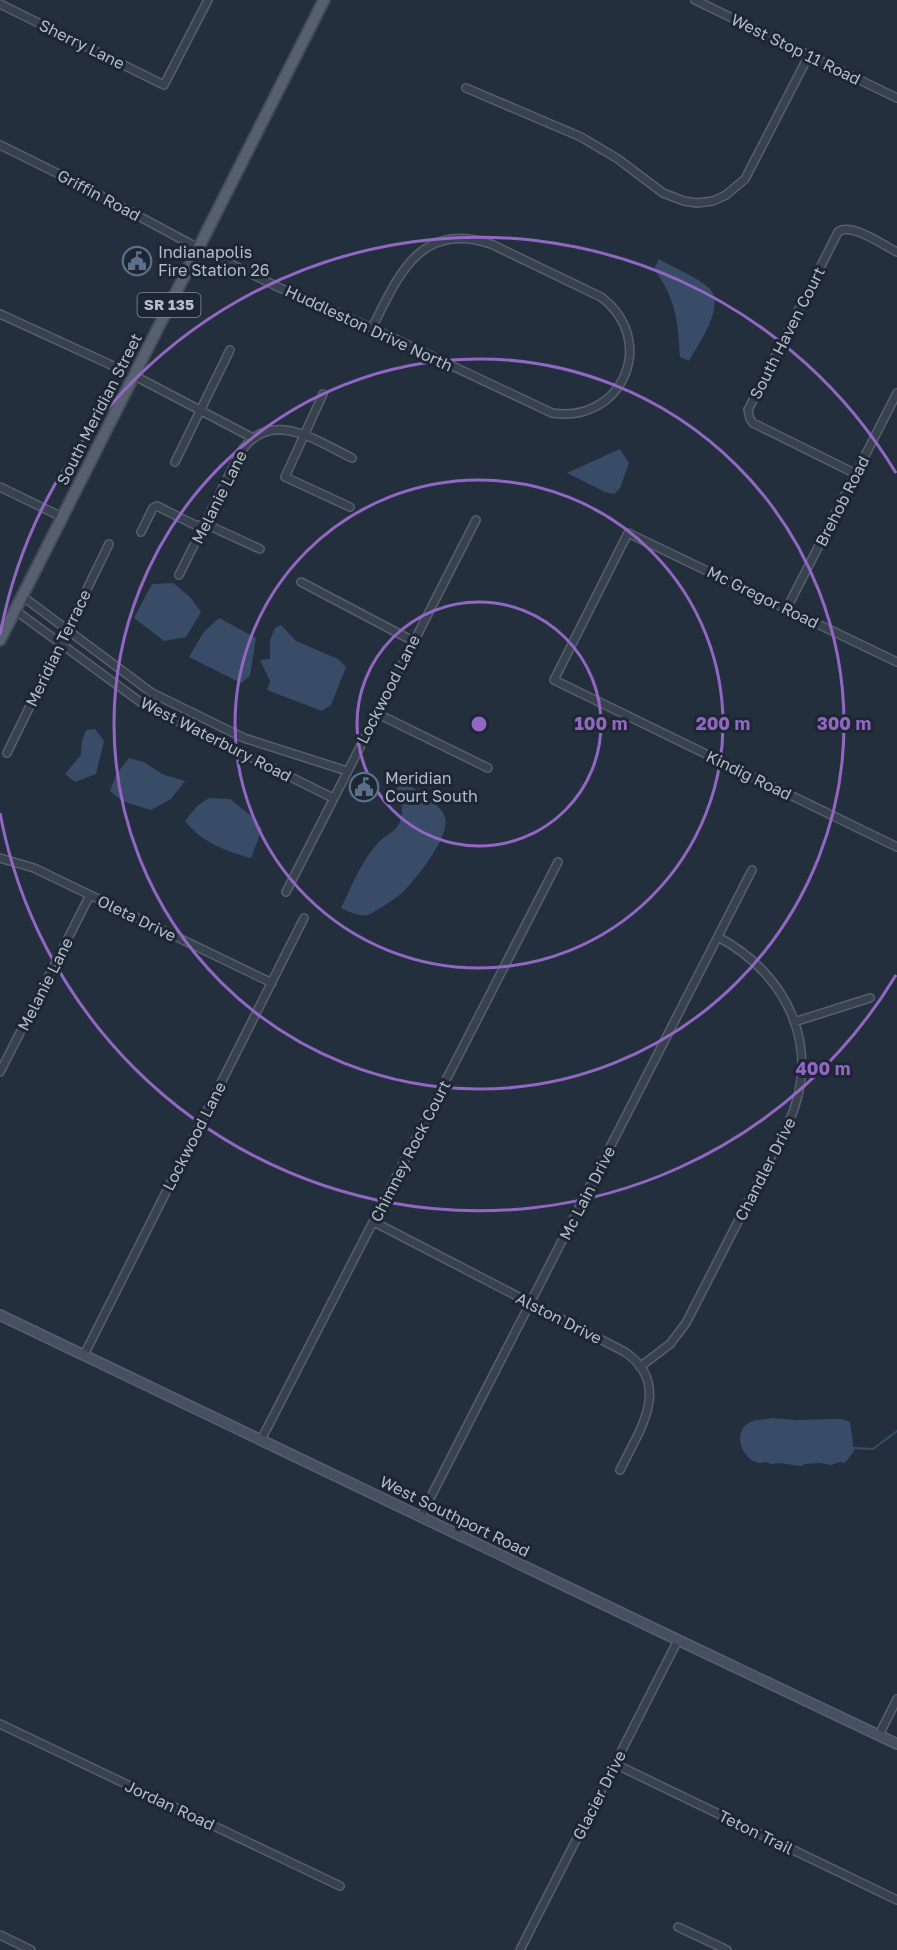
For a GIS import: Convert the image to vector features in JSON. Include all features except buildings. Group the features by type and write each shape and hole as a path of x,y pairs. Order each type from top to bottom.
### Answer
{"main road":[{"name":"South Meridian Street","path":"0,640 324,0"},
{"name":"West Southport Road","path":"0,1315 897,1743"}],"street":[{"name":"Sherry Lane","path":"0,3 164,85 208,0"},
{"name":"West Stop 11 Road","path":"695,0 897,98"},
{"path":"466,88 581,137 618,159 663,193 674,199 697,203 713,201 726,195 745,179 809,55"},
{"name":"Griffin Road","path":"0,145 77,183 198,248"},
{"name":"South Haven Court","path":"856,474 753,423 748,411 838,232 851,228 897,252"},
{"name":"Huddleston Drive North","path":"198,248 552,413 572,414 586,411 603,402 614,393 629,366 631,348 628,333 618,313 602,297 483,242 465,239 435,244 419,254 400,273 372,328"},
{"path":"0,314 133,375 254,438"},
{"path":"175,462 230,350"},
{"name":"Brehob Road","path":"787,608 897,393"},
{"path":"323,394 285,477 350,507"},
{"name":"Melanie Lane","path":"179,575 239,455 254,438 264,432 291,429 352,458"},
{"path":"0,487 62,517"},
{"path":"141,532 154,506 195,525 210,526 260,549"},
{"name":"Lockwood Lane","path":"286,892 476,520"},
{"name":"Mc Gregor Road","path":"628,533 897,662"},
{"name":"Kindig Road","path":"628,533 554,680 897,847"},
{"name":"Meridian Terrace","path":"7,753 109,544"},
{"path":"301,582 413,641"},
{"name":"West Waterbury Road","path":"22,596 152,693 244,738 347,771"},
{"name":"West Waterbury Road","path":"15,610 143,704 333,798"},
{"path":"376,713 488,768"},
{"name":"Oleta Drive","path":"0,858 34,868 272,983"},
{"name":"Chimney Rock Court","path":"261,1440 558,862"},
{"name":"Mc Lain Drive","path":"421,1516 752,870"},
{"name":"Melanie Lane","path":"0,1072 90,895"},
{"name":"Lockwood Lane","path":"84,1355 304,918"},
{"name":"Chandler Drive","path":"640,1367 670,1344 686,1323 788,1124 798,1096 801,1070 800,1044 795,1022 784,998 772,979 754,960 718,937"},
{"path":"795,1022 870,998"},
{"name":"Alston Drive","path":"374,1222 625,1352 640,1367"},
{"path":"620,1470 649,1407 649,1388 640,1367"},
{"name":"Glacier Drive","path":"520,1950 678,1640"},
{"path":"879,1735 897,1700"},
{"name":"Jordan Road","path":"0,1724 340,1886"},
{"name":"Teton Trail","path":"615,1764 897,1900"},
{"path":"678,1927 727,1950"},
{"path":"0,1935 31,1950"}],"water":[{"path":"659,259 698,280 714,295 713,314 689,361 680,357 674,311 667,290 654,269"},
{"path":"620,449 629,463 620,488 614,494 605,492 567,473"},
{"path":"173,583 190,597 201,612 186,637 164,641 134,618 152,584"},
{"path":"219,618 256,638 250,676 241,683 189,657 203,633"},
{"path":"281,625 296,641 338,659 346,667 331,705 322,711 267,690 270,681 260,660 270,659 270,640 275,628"},
{"path":"95,729 104,741 96,774 75,782 65,774 81,755 86,730"},
{"path":"129,758 144,762 162,774 185,781 171,799 151,810 122,801 110,791 116,775"},
{"path":"403,782 427,797 443,812 445,825 438,846 409,886 386,905 364,915 341,908 367,858 378,843 394,830 401,820 401,801 397,788"},
{"path":"209,798 230,799 250,815 262,829 251,858 214,845 198,835 185,821 197,806"},
{"path":"773,1418 796,1420 796,1423 797,1420 831,1419 850,1422 854,1451 845,1463 839,1462 831,1465 820,1463 801,1466 759,1463 752,1460 740,1442 743,1428 757,1420"}],"waterway":[{"path":"854,1448 873,1449 897,1431"}],"place":[{"name":"Indianapolis Fire Station 26","path":"137,261"},
{"name":"Meridian Court South","path":"364,787"}]}
